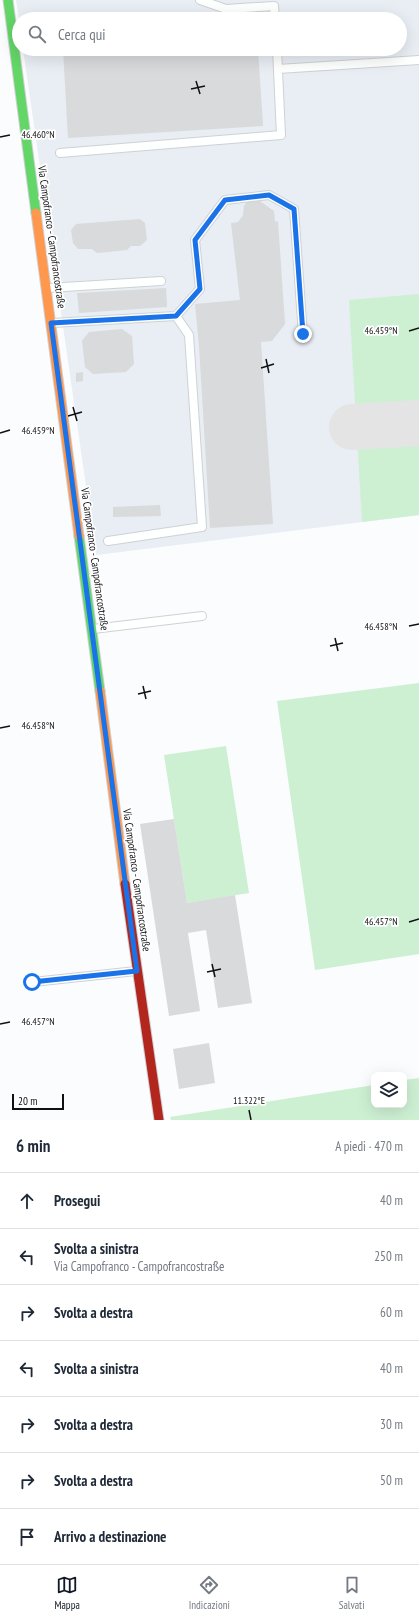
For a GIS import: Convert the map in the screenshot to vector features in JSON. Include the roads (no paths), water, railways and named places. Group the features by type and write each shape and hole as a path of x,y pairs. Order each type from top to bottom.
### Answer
{"street":[{"name":"Via Campofranco - Campofrancostraße","path":"8,0 12,30"},
{"name":"Via Campofranco - Campofrancostraße","path":"16,56 137,971 159,1120"}],"lane":[{"path":"200,0 226,8 274,6 274,12"},
{"path":"60,153 281,135 277,56"},
{"path":"278,69 419,60"},
{"path":"51,323 176,316 200,289 195,240 225,200 269,195 294,209 303,334"},
{"path":"47,288 161,281"},
{"path":"108,541 202,527 189,335 176,316"},
{"path":"92,629 202,616"},
{"path":"32,982 137,971"}]}
